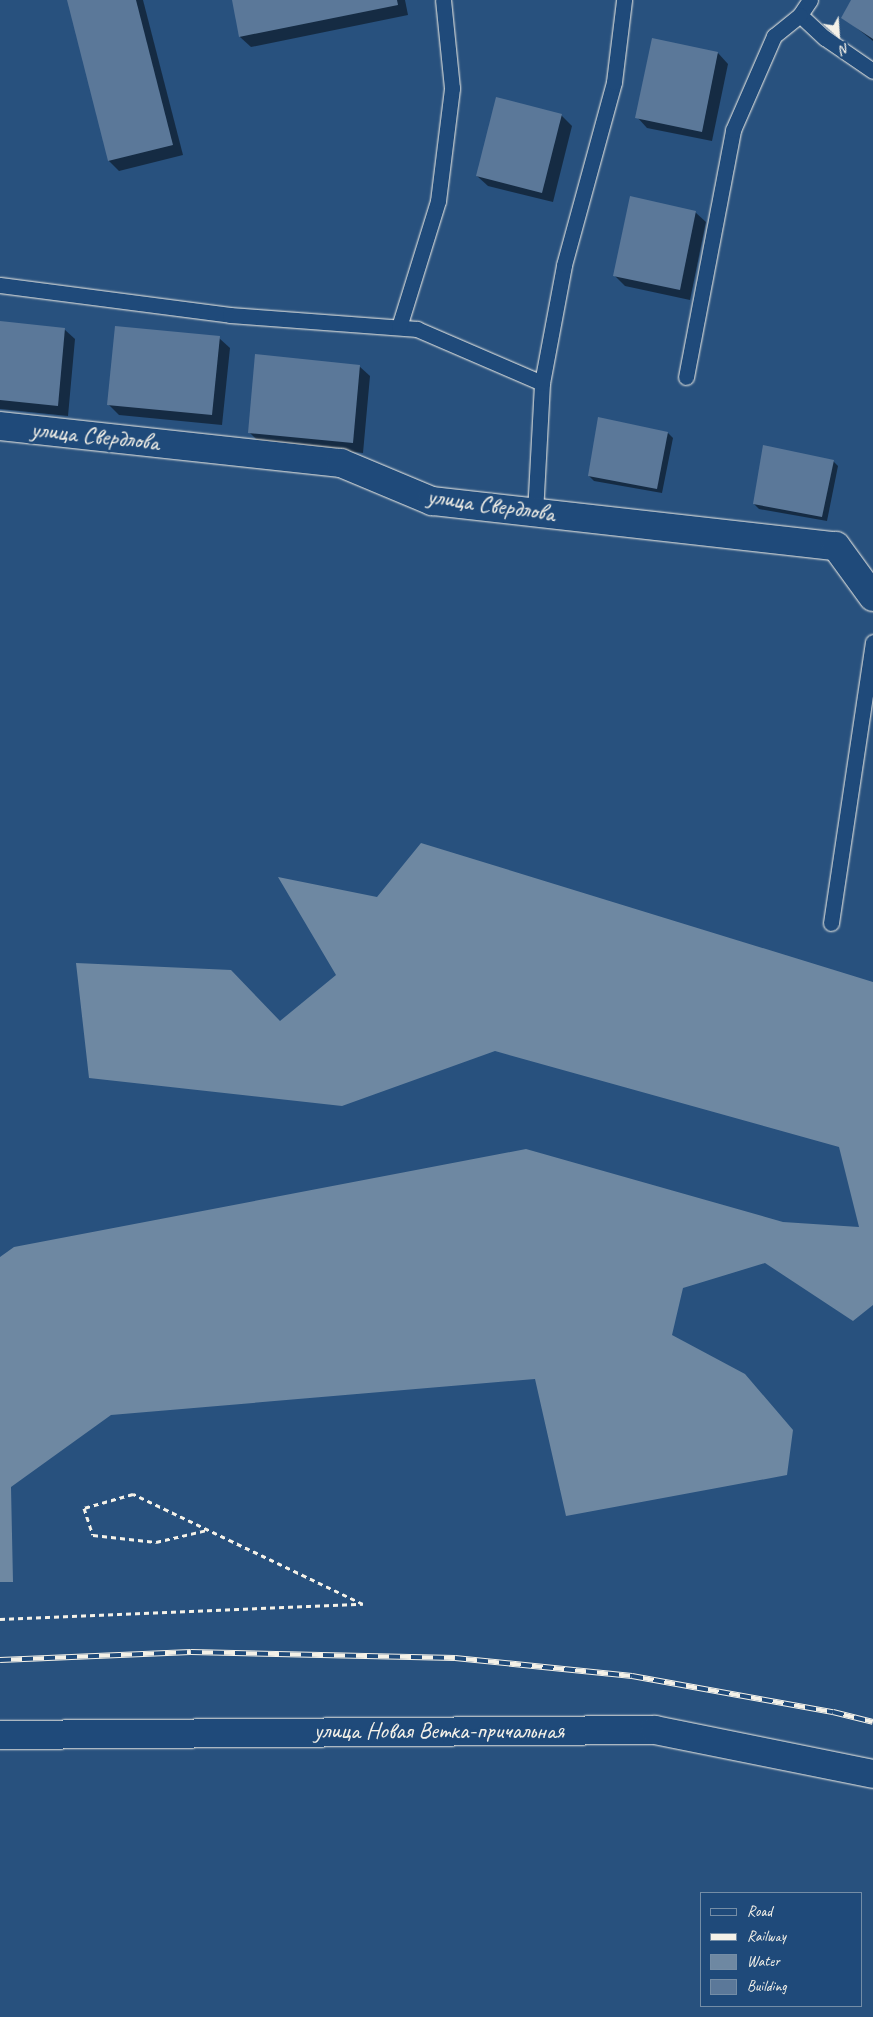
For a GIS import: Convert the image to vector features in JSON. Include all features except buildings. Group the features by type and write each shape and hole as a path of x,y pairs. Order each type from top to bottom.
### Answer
{"street":[{"name":"улица Свердлова","path":"0,426 341,463 432,501 836,546 873,597"},
{"name":"улица Новая Ветка-причальная","path":"0,1735 655,1730 873,1774"}],"lane":[{"path":"399,328 438,201 452,88 443,0"},
{"path":"535,513 542,383 564,266 614,82 624,0"},
{"path":"686,377 733,130 774,36 800,14 810,0"},
{"path":"800,14 825,38 873,72"},
{"path":"0,285 230,315 418,329 542,383"},
{"path":"831,924 873,642"}],"path":[{"path":"0,1619 363,1604 133,1494 84,1508 94,1535 156,1542 207,1530"}],"water":[{"path":"421,843 873,982 873,1305 853,1321 765,1263 683,1288 672,1335 745,1374 793,1430 787,1475 566,1516 535,1379 111,1415 11,1487 13,1582 0,1582 0,1257 14,1247 526,1149 783,1222 859,1227 839,1147 495,1051 342,1106 89,1078 76,963 231,970 280,1021 336,975 278,877 377,897"}],"railway":[{"path":"0,1660 191,1652 455,1658 632,1676 833,1712 873,1722"}]}
